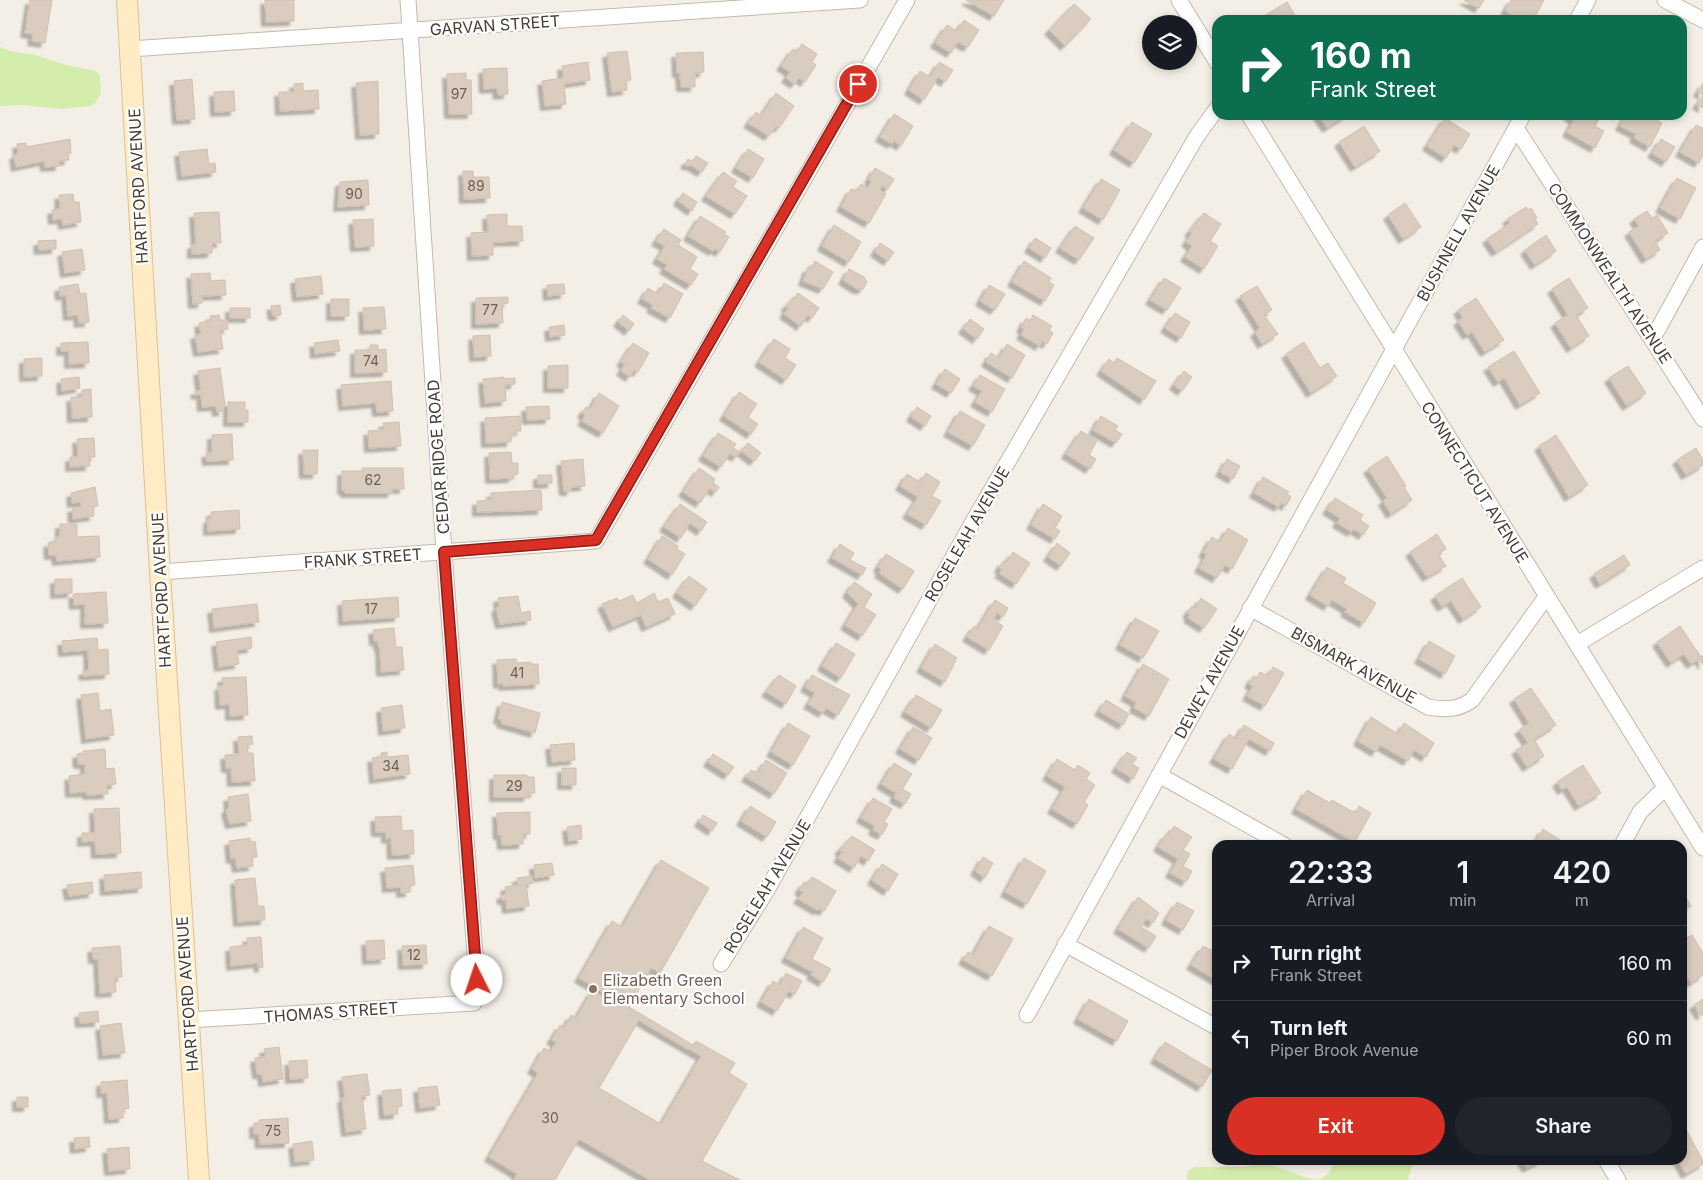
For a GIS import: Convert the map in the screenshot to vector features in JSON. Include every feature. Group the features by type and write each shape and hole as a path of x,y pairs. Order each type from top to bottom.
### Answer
{"main road":[{"name":"HARTFORD AVENUE","path":"127,0 160,572 199,1180"}],"street":[{"name":"CEDAR RIDGE ROAD","path":"408,0 444,552 477,980 474,1003"},
{"name":"GARVAN STREET","path":"130,49 410,32 686,5 860,0"},
{"name":"FRANK STREET","path":"160,572 596,540 907,0"},
{"path":"1179,0 1212,54"},
{"path":"1580,15 1588,0"},
{"path":"1665,0 1703,20"},
{"name":"ROSELEAH AVENUE","path":"721,964 767,890 979,511 1197,136 1212,115"},
{"name":"CONNECTICUT AVENUE","path":"1252,120 1703,848"},
{"name":"BUSHNELL AVENUE","path":"1394,351 1520,121"},
{"name":"COMMONWEALTH AVENUE","path":"1520,121 1652,340 1703,419"},
{"path":"1652,340 1703,247"},
{"name":"DEWEY AVENUE","path":"1027,1015 1250,608 1394,351"},
{"path":"1577,644 1703,568"},
{"name":"BISMARK AVENUE","path":"1250,608 1428,707 1446,710 1462,707 1472,700 1546,597"},
{"path":"1159,775 1275,840"},
{"path":"1625,840 1640,812 1665,788"},
{"path":"1065,944 1212,1025"},
{"name":"THOMAS STREET","path":"188,1020 474,1003"}],"green space":[{"path":"0,47 96,71 100,76 101,93 91,106 62,109 21,105 0,106"},
{"path":"1254,1165 1271,1165 1307,1178 1319,1180 1187,1180 1188,1171 1194,1167 1242,1167"},
{"path":"1333,1165 1413,1165 1408,1180 1319,1180 1329,1173"}],"building":[{"path":"30,0 52,0 45,43 32,41 33,34 25,33"},
{"path":"265,0 294,0 294,21 266,22"},
{"path":"966,0 1004,0 994,16"},
{"path":"1464,0 1484,0 1479,8"},
{"path":"1511,0 1544,0 1536,15 1512,15 1505,11"},
{"path":"1287,2 1295,15 1266,15"},
{"path":"1074,4 1091,19 1065,46 1049,30"},
{"path":"964,20 979,30 968,47 958,42 951,53 935,43 947,25 957,31"},
{"path":"802,44 817,54 812,62 816,65 805,82 799,78 795,84 786,78 790,72 781,66 793,49 797,52"},
{"path":"627,51 631,80 626,81 627,90 612,92 607,53"},
{"path":"703,52 704,72 695,73 695,87 681,87 680,73 677,73 676,53"},
{"path":"588,62 590,80 564,84 566,104 545,106 542,81 563,78 562,66"},
{"path":"939,62 953,70 945,82 938,77 924,100 909,90 920,71 930,77"},
{"path":"507,68 508,94 498,95 497,88 484,89 483,69"},
{"path":"466,73 466,80 471,80 472,114 449,114 447,74"},
{"path":"192,79 195,119 177,120 174,81"},
{"path":"378,81 379,134 360,135 356,83"},
{"path":"303,83 303,91 318,90 319,109 280,111 279,92 294,92 294,84"},
{"path":"1703,83 1703,95 1698,92"},
{"path":"234,91 235,111 215,112 214,92"},
{"path":"776,93 794,106 779,128 776,126 769,136 748,123 756,112 761,116"},
{"path":"1703,95 1703,108 1697,105"},
{"path":"894,114 913,126 901,146 894,141 892,144 880,137"},
{"path":"1321,120 1339,120 1327,128"},
{"path":"1444,120 1448,120 1470,134 1461,149 1454,145 1446,158 1427,146"},
{"path":"1574,120 1598,120 1595,126 1604,131 1595,148 1567,132"},
{"path":"1623,120 1656,120 1662,123 1650,147 1634,138 1636,134 1620,126"},
{"path":"1132,122 1152,134 1134,163 1114,150"},
{"path":"1696,125 1703,128 1703,155 1699,163 1680,152"},
{"path":"1364,126 1380,151 1355,167 1339,142"},
{"path":"70,139 71,153 68,154 69,160 59,161 60,166 45,167 44,161 16,167 14,155 18,154 17,144 26,143 26,147"},
{"path":"1661,139 1675,147 1666,162 1652,153"},
{"path":"207,149 209,164 215,163 216,172 182,176 179,152"},
{"path":"748,149 764,159 753,178 736,168"},
{"path":"696,156 708,163 702,172 685,164 688,159 692,162"},
{"path":"875,168 894,179 888,189 882,186 880,190 886,194 869,223 841,207 851,189 856,191 861,184 868,188 871,182 869,179"},
{"path":"463,171 473,171 473,177 489,177 490,198 464,199"},
{"path":"723,172 737,181 733,187 747,196 735,214 706,196"},
{"path":"1677,178 1696,188 1680,219 1660,208"},
{"path":"1101,179 1120,190 1103,220 1083,208"},
{"path":"368,180 369,205 338,207 340,182"},
{"path":"683,193 697,202 692,211 678,201"},
{"path":"73,194 74,202 79,202 81,222 63,225 62,219 53,220 52,210 60,209 59,195"},
{"path":"1405,203 1421,227 1403,239 1388,215"},
{"path":"1526,207 1528,210 1531,208 1538,224 1496,252 1487,239 1510,223 1507,219"},
{"path":"1647,211 1652,218 1657,215 1668,233 1655,241 1660,250 1646,259 1629,232 1639,226 1634,219"},
{"path":"219,212 221,243 212,243 212,253 192,254 192,245 196,244 194,213"},
{"path":"1204,213 1221,224 1210,241 1218,246 1204,269 1185,257 1192,246 1186,242 1192,233 1189,232"},
{"path":"507,214 507,226 522,226 523,241 493,242 493,255 472,256 471,233 488,232 487,215"},
{"path":"700,216 726,232 724,234 729,237 720,252 715,249 713,251 688,236"},
{"path":"373,219 374,246 355,247 353,220"},
{"path":"834,225 861,242 849,262 822,246"},
{"path":"1075,226 1094,238 1079,260 1060,248"},
{"path":"664,229 681,240 678,245 697,257 690,269 698,274 691,285 664,269 667,265 657,259 665,246 656,241"},
{"path":"1546,235 1556,251 1535,265 1525,250"},
{"path":"1035,238 1051,248 1045,258 1029,248"},
{"path":"56,240 56,249 39,250 38,241"},
{"path":"880,243 894,252 888,261 875,252"},
{"path":"82,249 85,270 65,273 62,252"},
{"path":"815,261 833,272 823,289 803,281 808,267 811,269"},
{"path":"1024,261 1051,278 1049,282 1054,285 1045,301 1012,282"},
{"path":"849,269 864,277 867,282 863,289 857,289 843,280"},
{"path":"210,273 211,281 225,280 226,295 202,296 202,303 193,304 191,274"},
{"path":"321,276 323,294 297,297 295,279"},
{"path":"1164,278 1181,288 1167,310 1150,300"},
{"path":"1569,278 1588,308 1576,315 1589,336 1571,348 1555,323 1568,315 1552,289"},
{"path":"664,283 683,294 670,318 651,308 653,305 642,299 648,288 658,294"},
{"path":"78,284 80,294 86,293 89,322 79,323 78,315 68,316 66,295 60,296 59,287"},
{"path":"564,284 565,294 548,296 547,285"},
{"path":"989,285 1005,294 995,310 980,301"},
{"path":"1257,286 1272,310 1264,315 1278,334 1262,344 1255,332 1260,328 1240,296"},
{"path":"798,293 819,308 812,318 808,315 801,326 784,314 788,308 785,307"},
{"path":"508,297 508,303 502,304 503,323 476,324 476,298"},
{"path":"1476,298 1504,340 1485,352 1472,332 1467,335 1458,321 1463,318 1458,310"},
{"path":"331,299 349,299 349,316 331,316"},
{"path":"280,305 281,315 273,316 271,306"},
{"path":"384,307 386,329 364,330 363,308"},
{"path":"230,308 250,308 250,318 230,318"},
{"path":"1175,313 1190,322 1181,338 1165,328"},
{"path":"219,315 220,320 227,320 228,329 220,330 223,349 198,352 195,335 201,334 199,323 211,321 210,316"},
{"path":"623,315 634,324 629,331 618,322"},
{"path":"1033,315 1052,326 1049,330 1053,333 1047,344 1042,341 1040,346 1021,335 1024,329 1021,328 1026,318 1030,321"},
{"path":"970,319 984,329 977,339 963,329"},
{"path":"564,325 565,335 550,337 549,327"},
{"path":"490,335 491,356 474,357 473,336"},
{"path":"774,339 790,349 785,358 796,365 786,380 759,362"},
{"path":"338,340 340,351 315,354 314,343"},
{"path":"88,342 89,363 69,364 69,351 61,351 61,343"},
{"path":"1304,342 1320,368 1328,363 1337,376 1311,393 1286,354"},
{"path":"633,343 649,353 638,372 634,370 630,377 621,371 625,364 621,362"},
{"path":"1007,344 1025,355 1012,378 986,362 991,353 999,358"},
{"path":"370,345 378,345 378,350 386,349 387,372 355,373 355,350 370,350"},
{"path":"1514,351 1540,393 1520,405 1504,378 1498,382 1488,367"},
{"path":"42,358 42,376 24,377 24,359"},
{"path":"1117,358 1156,381 1144,400 1101,371 1109,359 1114,363"},
{"path":"568,365 568,388 548,388 548,366"},
{"path":"1628,366 1646,393 1627,406 1609,378"},
{"path":"220,368 225,405 223,405 223,411 217,412 216,406 202,407 201,394 196,395 195,391 201,390 198,371"},
{"path":"945,369 960,379 951,393 936,384"},
{"path":"1184,371 1192,377 1182,391 1174,385"},
{"path":"980,375 1005,389 992,412 975,402 982,391 973,386"},
{"path":"79,377 80,388 62,391 61,379"},
{"path":"504,377 504,379 515,378 515,384 505,385 506,401 485,403 483,379"},
{"path":"391,381 393,411 377,412 376,403 343,406 341,385"},
{"path":"91,389 92,417 72,418 71,397 82,397 82,390"},
{"path":"739,392 757,404 748,417 758,424 751,434 724,416"},
{"path":"599,393 619,406 603,433 582,421 585,416 582,413 586,407 590,409"},
{"path":"228,402 245,402 245,410 248,410 248,422 228,422"},
{"path":"549,406 550,419 527,420 526,407"},
{"path":"917,407 931,416 925,426 911,417"},
{"path":"960,411 985,425 973,446 948,432"},
{"path":"520,416 521,431 515,431 515,435 511,435 511,442 486,443 485,418"},
{"path":"1101,416 1118,426 1115,430 1122,434 1116,443 1093,430"},
{"path":"399,422 401,446 369,448 368,431 384,430 383,423"},
{"path":"1081,431 1097,441 1089,455 1096,459 1090,469 1066,454"},
{"path":"718,433 736,444 733,448 740,452 736,457 730,453 721,467 703,456"},
{"path":"232,434 233,460 207,461 206,453 212,453 212,435"},
{"path":"1556,435 1588,485 1569,497 1539,446"},
{"path":"94,438 95,457 89,457 90,466 70,467 70,457 78,457 77,439"},
{"path":"748,443 761,453 754,461 741,451"},
{"path":"1696,448 1703,460 1703,465 1686,475 1677,460"},
{"path":"303,450 318,450 317,474 304,474"},
{"path":"511,452 512,463 518,463 518,474 513,475 513,478 490,479 489,453"},
{"path":"1387,456 1406,486 1404,487 1412,500 1391,514 1383,501 1387,498 1368,469"},
{"path":"583,459 585,486 571,487 571,491 564,491 561,461"},
{"path":"1227,459 1240,466 1233,479 1220,472"},
{"path":"362,468 403,468 404,489 392,489 392,493 345,493 345,490 342,490 342,471 362,471"},
{"path":"699,468 715,479 713,483 719,487 716,492 710,488 700,503 683,492"},
{"path":"926,473 940,482 932,496 941,501 926,525 907,514 918,497 900,486 907,474 920,482"},
{"path":"538,475 552,475 552,483 538,484"},
{"path":"1263,477 1289,492 1287,494 1291,497 1286,506 1281,503 1279,507 1254,493"},
{"path":"95,487 98,506 93,507 94,516 73,519 72,508 81,507 81,502 72,503 71,493"},
{"path":"541,490 542,510 477,512 477,501 491,500 491,493"},
{"path":"1335,498 1363,515 1360,520 1369,526 1363,535 1354,529 1352,532 1337,523 1340,518 1327,510"},
{"path":"680,504 707,522 701,531 690,523 681,538 664,527"},
{"path":"1043,504 1062,516 1055,528 1060,531 1055,539 1031,525"},
{"path":"239,510 240,529 208,531 208,519 211,519 211,512"},
{"path":"60,524 77,524 77,537 99,536 100,557 57,561 56,555 49,555 48,543 56,542 56,537 60,537"},
{"path":"1228,528 1248,540 1232,569 1225,565 1217,578 1199,568 1207,554 1203,553 1212,537 1220,542"},
{"path":"1437,534 1446,549 1438,554 1446,566 1427,577 1410,552"},
{"path":"662,536 678,546 677,549 685,554 672,575 648,559"},
{"path":"1057,543 1070,553 1061,566 1048,557"},
{"path":"840,544 854,553 850,560 866,568 862,575 832,558"},
{"path":"1013,552 1030,563 1016,584 999,573 1002,570 999,568 1003,561 1006,563"},
{"path":"886,554 914,571 903,589 879,573 881,570 878,567"},
{"path":"1624,555 1630,565 1600,584 1594,574"},
{"path":"1327,567 1346,578 1343,583 1376,603 1364,623 1345,612 1347,609 1332,600 1328,606 1310,595"},
{"path":"689,576 707,589 695,606 677,593"},
{"path":"1462,578 1481,607 1463,619 1451,601 1442,607 1435,596"},
{"path":"55,579 72,579 72,593 55,594"},
{"path":"854,582 872,594 864,607 876,615 862,636 845,625 858,604 847,593"},
{"path":"106,592 108,623 85,624 85,604 74,605 73,594"},
{"path":"654,593 658,602 668,598 675,614 646,627 641,615 613,627 602,604 617,598 619,601 633,595 637,603"},
{"path":"518,596 521,613 530,611 531,620 500,624 496,608 499,607 498,598"},
{"path":"398,597 399,617 343,621 342,601"},
{"path":"1201,598 1217,609 1204,628 1188,618 1190,615 1187,613 1192,606 1195,608"},
{"path":"995,600 1008,608 1003,617 997,613 993,620 1003,626 989,650 967,637 974,626 978,628"},
{"path":"257,604 259,622 214,628 212,609"},
{"path":"1135,618 1159,631 1143,658 1120,645"},
{"path":"1680,626 1701,657 1703,655 1703,665 1699,659 1691,664 1684,654 1671,663 1657,642"},
{"path":"394,628 396,647 402,647 404,670 381,672 380,649 377,641 374,641 373,630"},
{"path":"251,637 252,648 237,650 239,664 219,667 216,642"},
{"path":"97,638 98,650 108,649 109,674 84,676 83,671 89,670 88,650 63,652 62,641"},
{"path":"1429,641 1455,656 1445,674 1419,659"},
{"path":"836,643 855,654 841,678 822,666"},
{"path":"935,644 957,658 945,682 921,668"},
{"path":"516,659 517,663 531,662 531,664 538,664 539,684 503,686 503,683 498,684 497,660"},
{"path":"1143,664 1169,679 1149,716 1134,708 1136,702 1125,696"},
{"path":"1273,667 1284,673 1265,706 1247,696 1253,686 1249,684 1253,676 1257,678 1260,672 1268,676"},
{"path":"779,675 796,686 786,704 766,692"},
{"path":"812,675 850,695 838,715 826,708 823,713 808,704 815,693 805,687"},
{"path":"246,677 248,715 230,716 230,704 220,705 219,686 223,686 222,678"},
{"path":"1531,688 1556,725 1534,739 1544,756 1527,767 1516,750 1528,743 1519,730 1529,723 1514,699"},
{"path":"98,693 100,711 111,709 114,735 86,739 81,695"},
{"path":"916,695 942,710 931,728 905,712"},
{"path":"1106,700 1129,714 1123,725 1099,711"},
{"path":"502,702 540,713 535,733 501,723 502,720 498,719"},
{"path":"402,705 405,728 383,731 381,708"},
{"path":"1371,717 1398,734 1404,723 1434,743 1426,757 1414,750 1408,761 1380,745 1376,752 1358,741"},
{"path":"788,723 810,736 793,765 771,752"},
{"path":"1244,725 1274,743 1270,751 1249,739 1232,769 1214,759 1229,734 1236,739"},
{"path":"913,727 932,738 919,760 900,749"},
{"path":"252,736 253,744 247,745 248,753 253,753 255,781 232,782 231,768 226,768 225,755 239,754 238,737"},
{"path":"574,743 575,760 552,762 550,745"},
{"path":"105,749 106,769 114,768 116,784 107,785 108,794 87,795 87,792 70,793 69,776 85,774 85,764 78,764 77,754 83,753 83,751"},
{"path":"387,752 387,757 408,755 410,774 374,779 372,758 382,757 381,753"},
{"path":"1127,752 1137,758 1132,764 1139,768 1133,779 1116,768"},
{"path":"713,754 734,767 728,775 708,762"},
{"path":"1057,759 1075,770 1078,765 1090,773 1086,779 1095,785 1084,802 1088,805 1077,824 1052,809 1065,787 1047,776"},
{"path":"766,760 787,773 774,794 746,777 751,770 758,773"},
{"path":"894,763 912,774 902,789 911,794 905,804 894,798 896,793 881,784"},
{"path":"1583,765 1601,793 1579,806 1567,787 1562,790 1557,782"},
{"path":"562,768 576,768 576,785 562,785"},
{"path":"494,775 527,775 527,777 534,777 535,793 528,793 528,797 494,797"},
{"path":"1307,790 1330,803 1332,800 1355,813 1359,806 1371,813 1356,840 1351,840 1296,809"},
{"path":"248,794 251,821 230,824 226,810 229,807 228,797"},
{"path":"873,798 892,809 884,822 888,824 882,835 873,830 875,826 861,818"},
{"path":"750,806 776,822 767,837 741,821"},
{"path":"119,808 121,853 96,854 95,841 82,842 82,833 95,833 94,809"},
{"path":"530,812 530,834 523,834 523,844 502,845 501,835 498,835 497,813"},
{"path":"703,815 717,823 712,831 699,822"},
{"path":"401,816 402,831 413,830 414,854 392,855 391,838 386,839 386,832 376,832 375,817"},
{"path":"581,825 582,839 569,841 567,827"},
{"path":"1174,826 1192,837 1183,850 1190,854 1183,866 1192,871 1186,882 1170,873 1178,859 1158,847 1166,834 1168,835"},
{"path":"1543,829 1560,840 1537,840"},
{"path":"852,836 875,850 868,861 861,856 854,868 838,858 842,852 839,850"},
{"path":"250,838 251,842 255,841 257,857 252,858 253,866 237,868 235,858 231,859 229,841"},
{"path":"983,857 993,863 985,878 975,871"},
{"path":"1024,858 1046,871 1027,904 1005,892"},
{"path":"661,860 709,888 660,973 651,968 629,1007 693,1045 696,1041 735,1063 729,1073 747,1084 702,1161 740,1180 650,1180 579,1139 555,1180 514,1180 517,1174 489,1157 538,1073 532,1069 544,1048 550,1052 556,1042 551,1040 560,1025 564,1028 571,1015 576,1018 592,991 606,998 608,995 579,978 612,921 622,927","holes":["639,1020 701,1056 661,1124 599,1088"]},
{"path":"552,863 554,875 535,878 534,865"},
{"path":"882,864 898,874 888,891 872,880"},
{"path":"413,865 415,885 409,886 410,892 401,893 401,887 387,888 385,868"},
{"path":"141,872 142,888 105,891 104,875"},
{"path":"532,876 533,883 526,884 529,906 507,909 506,900 502,900 501,895 506,894 505,887 518,885 517,878"},
{"path":"812,877 836,891 824,911 817,910 798,899 803,892 799,890 804,882 807,884"},
{"path":"255,878 258,906 264,906 265,920 238,922 235,880"},
{"path":"92,882 93,893 69,896 67,885"},
{"path":"1138,897 1159,913 1153,923 1146,919 1141,927 1156,936 1149,948 1118,929"},
{"path":"1687,899 1691,906 1687,908"},
{"path":"1177,902 1194,911 1183,930 1166,920"},
{"path":"989,926 1013,939 992,976 963,960 968,952 973,955"},
{"path":"803,927 823,938 812,959 831,969 823,982 811,975 813,972 786,958"},
{"path":"1692,935 1703,953 1703,975 1691,983 1687,976 1687,938"},
{"path":"261,937 263,967 259,968 258,963 231,966 230,947 248,945 247,938"},
{"path":"384,940 385,959 367,960 366,941"},
{"path":"426,945 427,964 403,965 402,946"},
{"path":"120,946 122,977 115,977 116,992 100,993 98,959 93,959 92,948"},
{"path":"1203,946 1212,951 1212,977 1191,965"},
{"path":"786,973 802,981 795,994 789,991 777,1011 761,1002 773,981 780,985"},
{"path":"1089,999 1128,1021 1117,1041 1078,1019"},
{"path":"1703,999 1703,1015 1700,1015 1694,1005"},
{"path":"98,1011 99,1022 80,1023 79,1013"},
{"path":"121,1023 125,1053 103,1055 100,1026"},
{"path":"1165,1042 1212,1070 1202,1087 1155,1059"},
{"path":"279,1047 283,1079 263,1082 262,1074 257,1074 255,1058 265,1057 264,1049"},
{"path":"307,1060 308,1078 290,1079 289,1061"},
{"path":"367,1074 370,1095 362,1096 366,1129 346,1132 342,1098 345,1098 342,1077"},
{"path":"127,1080 129,1108 123,1109 123,1118 109,1119 107,1093 101,1093 101,1082"},
{"path":"437,1086 440,1105 420,1108 418,1088"},
{"path":"401,1089 402,1106 397,1107 398,1114 384,1115 382,1091"},
{"path":"17,1097 28,1097 28,1107 17,1107"},
{"path":"288,1118 289,1143 260,1144 259,1134 254,1134 254,1123 259,1123 259,1120"},
{"path":"1687,1131 1703,1164 1686,1174 1681,1165 1687,1165"},
{"path":"89,1137 90,1147 75,1149 74,1138"},
{"path":"312,1141 314,1160 295,1162 293,1144"},
{"path":"129,1147 130,1169 109,1171 107,1149"}],"place":[{"name":"Elizabeth Green Elementary School","path":"593,989"}],"route":[{"path":"477,980 444,552 596,540 858,84"}]}
